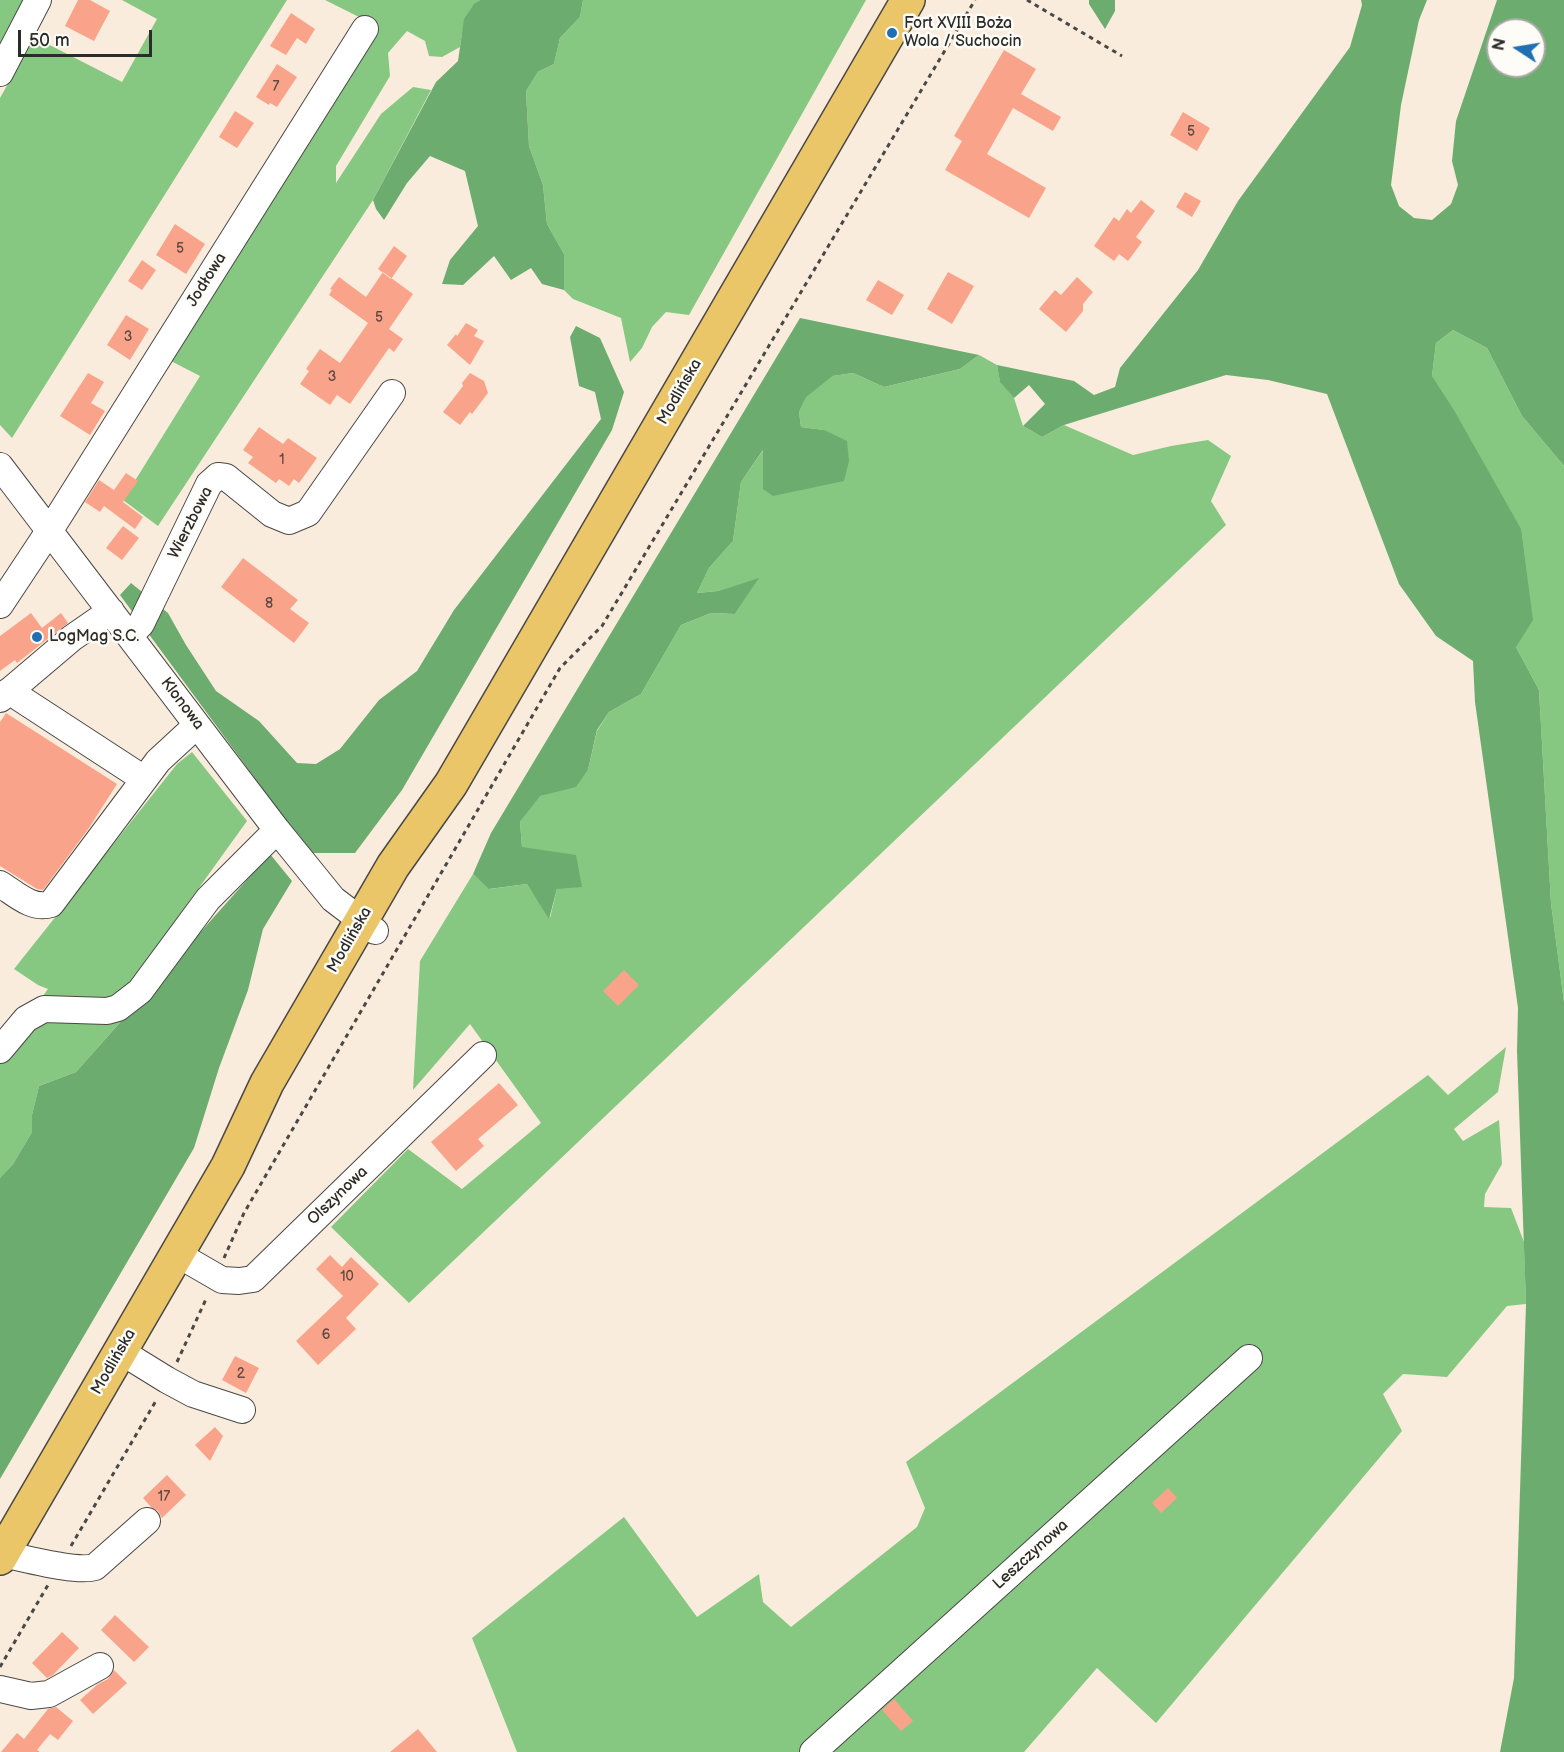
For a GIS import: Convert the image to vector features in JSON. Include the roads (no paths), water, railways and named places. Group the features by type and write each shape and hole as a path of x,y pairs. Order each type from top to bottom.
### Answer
{"main road":[{"name":"Modlińska","path":"1,1556 228,1166 282,1091 368,926 393,866 451,784 908,0"}],"street":[{"path":"0,73 38,0"},
{"name":"Jodłowa","path":"0,605 50,531 365,29"},
{"name":"Wierzbowa","path":"130,635 141,624 209,484 218,476 226,477 272,514 289,521 308,513 392,393"},
{"name":"Klonowa","path":"0,466 277,830 333,899 368,926"},
{"path":"111,611 72,638 4,695 144,779"},
{"path":"0,884 34,906 51,904 158,761 197,725"},
{"path":"0,1050 26,1019 44,1009 107,1011 118,1008 140,991 208,899 277,830"},
{"name":"Olszynowa","path":"177,1254 222,1280 253,1279 483,1056"},
{"path":"120,1351 167,1380 202,1397 242,1410"},
{"name":"Leszczynowa","path":"813,1752 1249,1358"},
{"path":"1,1556 84,1569 95,1567 147,1521"},
{"path":"0,1689 31,1696 49,1694 100,1666"}],"place":[{"name":"Fort XVIII Boża Wola / Suchocin","path":"892,33"},
{"name":"LogMag S.C.","path":"37,637"}]}
